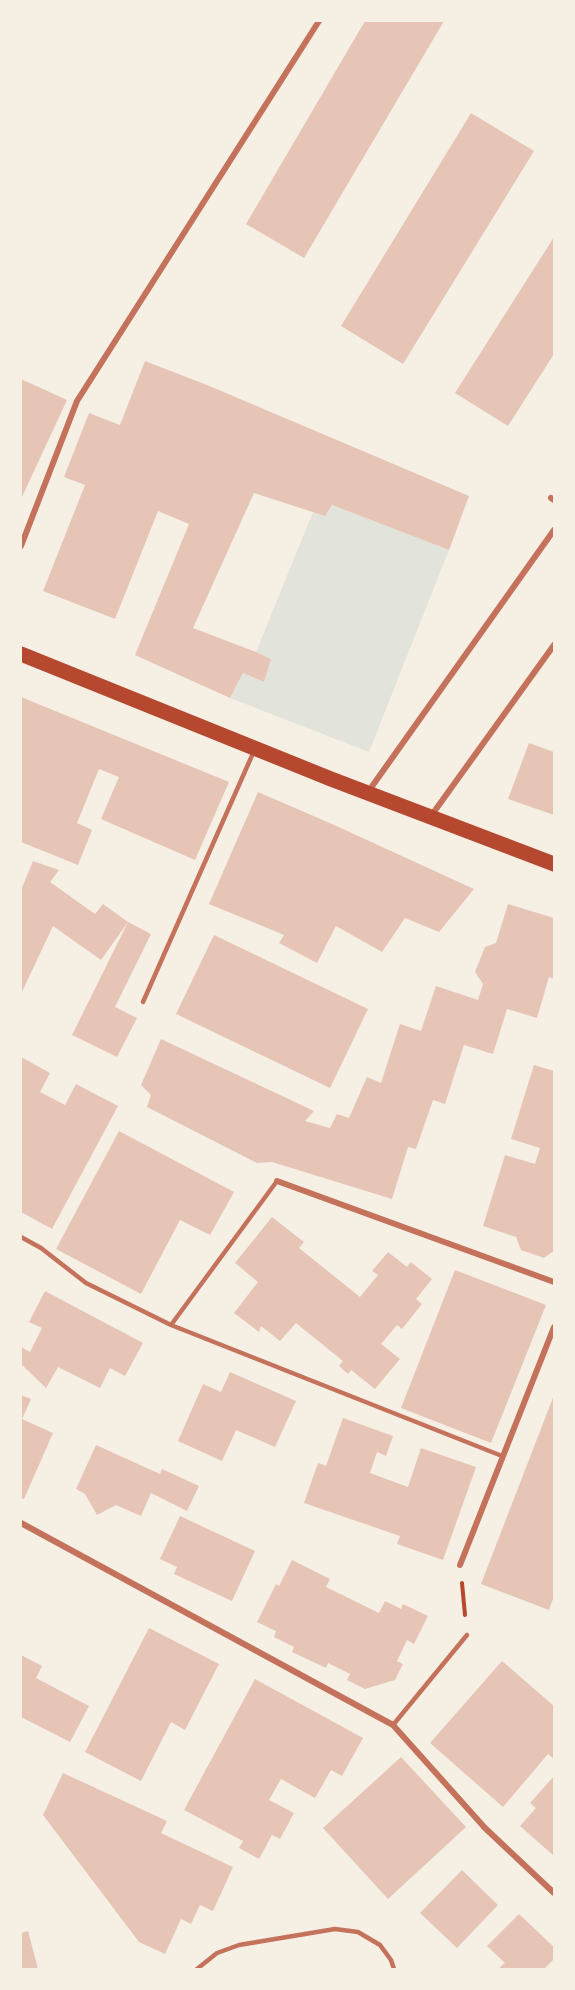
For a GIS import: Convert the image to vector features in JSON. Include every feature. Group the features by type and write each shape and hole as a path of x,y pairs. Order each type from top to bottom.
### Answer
{"main road":[{"path":"21,654 256,749 554,864"}],"street":[{"path":"21,546 77,401 319,21"},
{"path":"368,792 554,530"},
{"path":"430,816 554,645"},
{"path":"277,1181 554,1282"},
{"path":"460,1565 554,1327"},
{"path":"21,1523 393,1725 485,1828 554,1893"}],"lane":[{"path":"143,1002 256,749"},
{"path":"171,1325 277,1181"},
{"path":"21,1238 41,1248 86,1283 171,1325 502,1456"},
{"path":"393,1725 467,1635"},
{"path":"198,1969 217,1953 239,1945 335,1929 358,1932 380,1945 391,1960 394,1969"}],"path":[{"path":"460,1565 467,1635"}],"shaded area":[{"path":"332,505 449,550 369,752 230,698 243,673 264,682 271,659 256,652 313,512 325,516"}],"building":[{"path":"365,21 444,21 304,258 246,224"},
{"path":"471,113 534,151 403,364 341,326"},
{"path":"554,237 554,354 508,426 455,393"},
{"path":"145,361 469,496 449,550 332,505 325,516 254,493 193,628 271,659 264,682 243,673 230,698 135,655 189,524 158,511 115,619 43,591 85,485 64,477 89,413 120,425"},
{"path":"21,379 67,400 21,499"},
{"path":"21,697 229,782 195,860 101,819 119,777 99,769 77,823 92,830 78,865 21,842"},
{"path":"529,743 554,752 554,815 508,799"},
{"path":"258,792 474,889 439,932 405,918 382,952 336,926 317,963 279,943 284,935 209,904"},
{"path":"33,861 59,870 50,882 95,914 103,904 128,922 101,960 53,926 21,994 21,890"},
{"path":"508,904 554,918 554,979 549,977 537,1018 507,1009 493,1054 464,1045 445,1104 433,1100 416,1149 408,1147 392,1199 272,1162 257,1163 147,1107 151,1095 141,1085 161,1039 314,1111 305,1121 330,1128 337,1114 349,1118 367,1077 381,1083 400,1024 421,1031 436,986 478,1000 483,984 475,972 485,947 496,943"},
{"path":"128,922 151,934 115,1007 137,1018 117,1057 72,1035"},
{"path":"214,935 368,1009 330,1088 176,1014"},
{"path":"21,1057 50,1073 40,1092 65,1105 76,1084 118,1106 52,1229 21,1212"},
{"path":"534,1065 554,1071 554,1253 544,1258 521,1250 516,1237 483,1226 505,1155 535,1164 540,1148 511,1139"},
{"path":"119,1131 234,1192 210,1235 180,1220 141,1294 56,1249"},
{"path":"272,1217 304,1242 299,1248 360,1297 378,1275 372,1271 388,1252 407,1267 411,1262 432,1279 416,1299 422,1304 402,1329 397,1325 381,1344 400,1359 375,1389 351,1370 348,1374 339,1366 343,1361 296,1323 280,1341 261,1326 259,1332 234,1313 258,1282 235,1263"},
{"path":"455,1270 546,1305 491,1443 401,1408"},
{"path":"45,1291 143,1343 125,1376 110,1368 100,1388 58,1367 46,1388 21,1364 21,1347 30,1352 42,1328 29,1322"},
{"path":"230,1372 296,1401 275,1447 236,1430 222,1461 178,1441 203,1384 221,1392"},
{"path":"21,1395 31,1399 22,1419 53,1433 24,1499 21,1498"},
{"path":"554,1395 554,1596 549,1610 481,1584"},
{"path":"343,1418 393,1436 386,1456 377,1452 370,1473 408,1487 421,1448 476,1467 443,1560 397,1544 400,1536 304,1503 318,1463 326,1466"},
{"path":"96,1445 160,1474 162,1469 199,1486 187,1511 151,1493 141,1516 116,1505 97,1515 85,1494 76,1489"},
{"path":"180,1516 255,1551 232,1601 174,1574 177,1567 160,1559"},
{"path":"292,1560 330,1579 326,1587 379,1613 385,1601 401,1609 403,1604 428,1616 414,1644 407,1640 397,1661 403,1664 395,1680 365,1689 347,1680 350,1674 328,1663 326,1668 292,1652 294,1647 274,1637 276,1631 257,1622 276,1584 279,1586"},
{"path":"149,1628 219,1664 185,1730 171,1722 141,1781 85,1752"},
{"path":"21,1655 42,1666 36,1678 89,1706 70,1742 21,1717"},
{"path":"502,1661 554,1706 554,1759 548,1754 503,1807 430,1743"},
{"path":"255,1679 363,1738 342,1776 331,1770 315,1798 281,1779 269,1800 294,1813 280,1839 272,1835 259,1859 239,1848 243,1841 184,1810"},
{"path":"401,1757 466,1827 388,1899 323,1828"},
{"path":"63,1773 167,1821 161,1833 233,1867 213,1911 200,1905 191,1924 181,1919 165,1954 139,1942 43,1815"},
{"path":"554,1776 554,1856 520,1826 536,1808 530,1803"},
{"path":"462,1870 498,1905 457,1948 420,1913"},
{"path":"519,1914 554,1947 554,1959 544,1969 498,1969 505,1963 487,1946"},
{"path":"28,1931 38,1969 21,1969 21,1933"}]}
